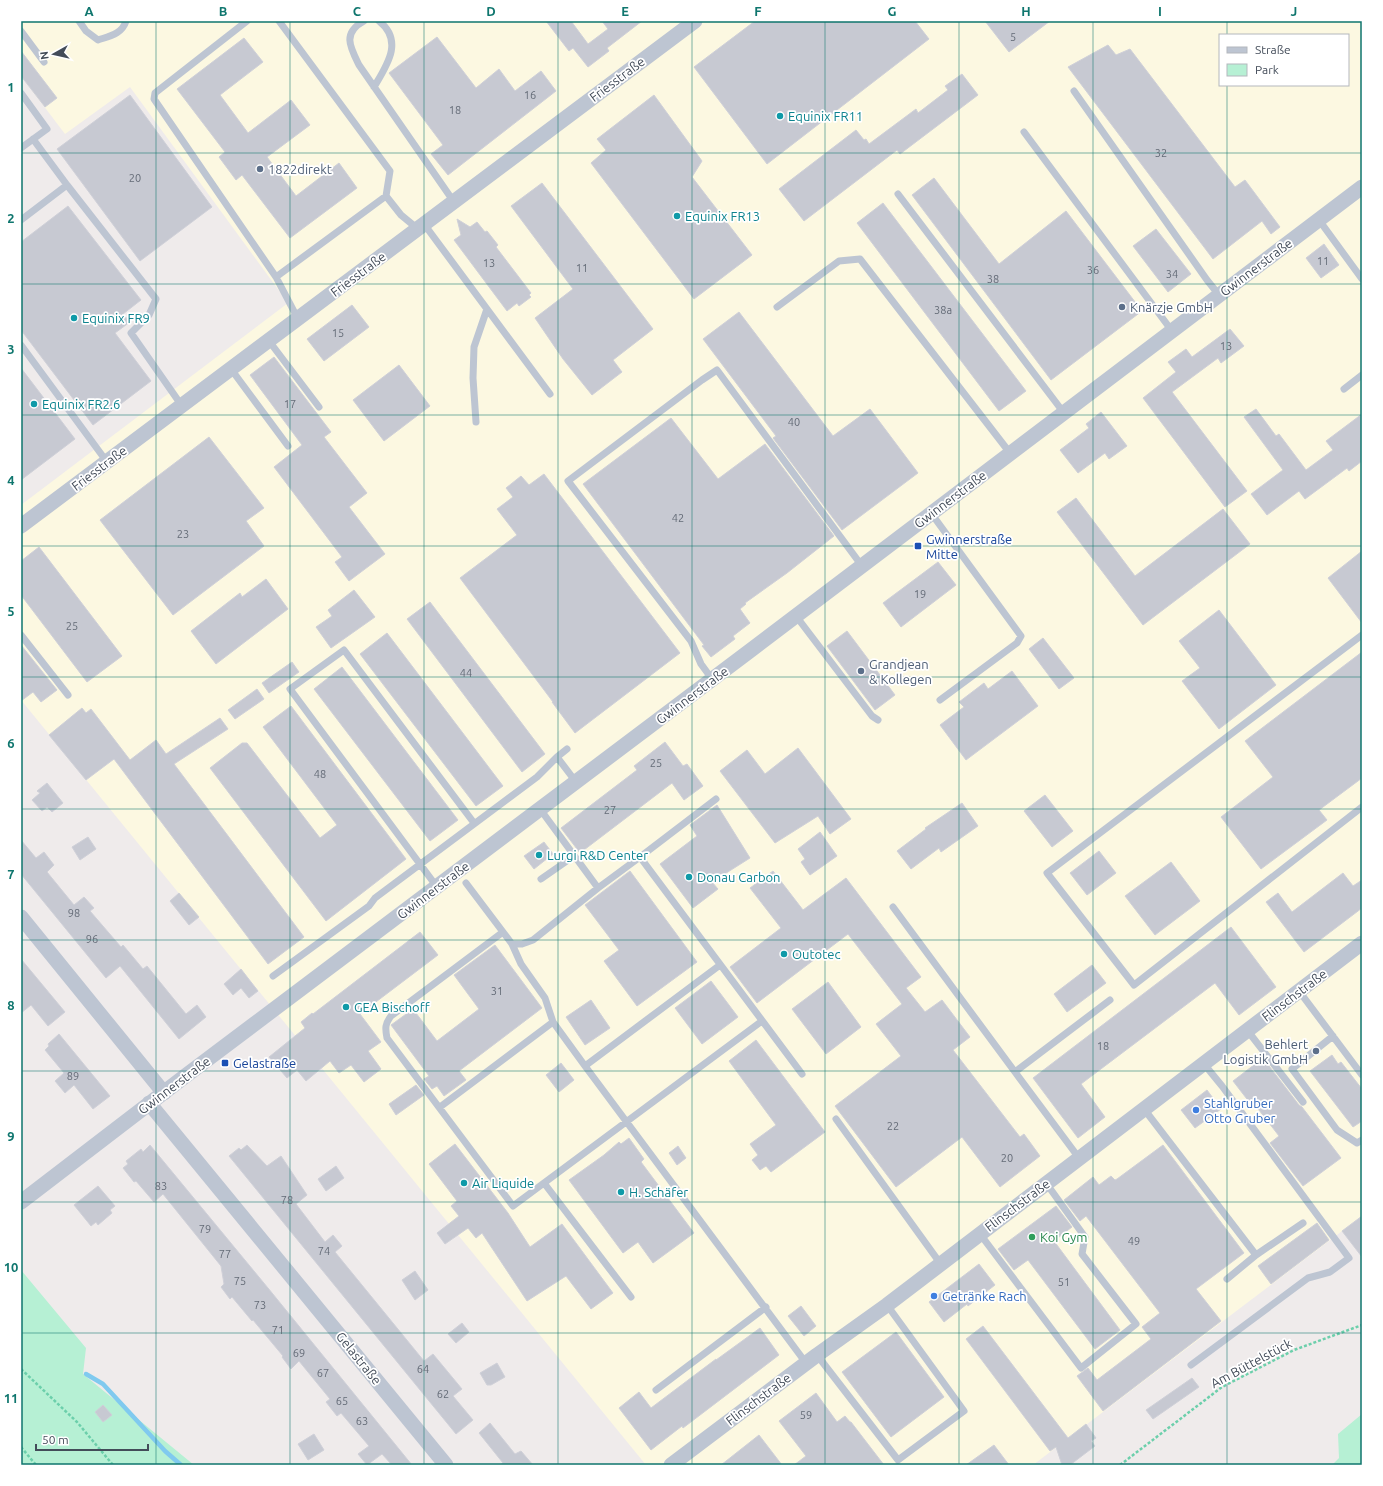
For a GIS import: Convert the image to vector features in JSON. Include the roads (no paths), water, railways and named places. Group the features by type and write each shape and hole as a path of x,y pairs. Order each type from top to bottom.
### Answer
{"street":[{"name":"Friesstraße","path":"21,526 421,227 688,23"},
{"name":"Gwinnerstraße","path":"21,1202 149,1103 796,616 1362,187"},
{"path":"21,917 164,1093"},
{"name":"Flinschstraße","path":"678,1463 811,1359 887,1305 940,1263 1144,1110 1362,943"},
{"name":"Gelastraße","path":"149,1103 446,1465"}],"lane":[{"path":"79,21 86,30 98,40 116,35 124,26 126,21"},
{"path":"247,21 155,92 154,99 276,277 298,318"},
{"path":"276,277 386,196 390,171 280,21"},
{"path":"364,21 354,27 350,34 349,40 351,49 359,65 454,202"},
{"path":"374,87 388,64 392,44 390,33 386,26 379,21"},
{"path":"21,31 44,62"},
{"path":"1074,91 1219,295"},
{"path":"21,93 47,129 21,148"},
{"path":"1024,132 1172,331"},
{"path":"33,139 156,299 150,315 131,334 182,406"},
{"path":"21,220 67,185"},
{"path":"898,194 1064,413"},
{"path":"386,196 401,215 421,227 487,309 550,394"},
{"path":"1319,220 1362,279"},
{"path":"777,307 839,260 860,259 1010,454"},
{"path":"476,422 472,378 474,347 487,309"},
{"path":"269,341 319,407"},
{"path":"21,346 107,462"},
{"path":"231,369 288,446"},
{"path":"712,679 701,664 691,641 568,481 702,380 717,370 862,566"},
{"path":"1344,389 1362,375"},
{"path":"931,513 1021,636 1016,643 940,700"},
{"path":"796,616 872,716 878,720"},
{"path":"21,635 68,695"},
{"path":"1362,635 1047,873 1134,985 1362,807"},
{"path":"437,886 290,689 344,650 474,823"},
{"path":"273,976 369,906 375,898 420,863 537,777 567,748"},
{"path":"557,757 576,782"},
{"path":"512,944 522,944 533,940 598,888 716,799"},
{"path":"540,809 598,888"},
{"path":"541,879 574,856"},
{"path":"640,857 802,1074"},
{"path":"466,883 512,944 521,964 545,998 552,1022 626,1121 766,1307 898,1460 964,1411 887,1305"},
{"path":"893,907 1079,1158"},
{"path":"503,932 391,1016 386,1022 385,1028 387,1038 514,1206 762,1021"},
{"path":"585,1066 720,965"},
{"path":"1299,991 1362,1075"},
{"path":"1015,1072 1110,1000"},
{"path":"440,1107 552,1022"},
{"path":"1247,1030 1303,1102"},
{"path":"1333,1036 1292,1069 1337,1130 1357,1143 1362,1140"},
{"path":"1191,1365 1308,1278 1330,1272 1349,1258 1222,1086 1204,1064"},
{"path":"1144,1110 1256,1255"},
{"path":"836,1119 940,1263"},
{"path":"980,1234 1081,1368 1136,1324 1082,1254 1085,1237 1046,1183"},
{"path":"544,1184 631,1297"},
{"path":"1227,1279 1256,1255 1303,1222"},
{"path":"656,1390 766,1307"}],"waterway":[{"path":"86,1374 103,1384 165,1451 181,1465"}],"place":[{"name":"Equinix FR11","path":"780,116"},
{"name":"1822direkt","path":"260,169"},
{"name":"Equinix FR13","path":"677,216"},
{"name":"Knärzje GmbH","path":"1122,307"},
{"name":"Equinix FR9","path":"74,318"},
{"name":"Equinix FR2.6","path":"34,404"},
{"name":"Gwinnerstraße Mitte","path":"918,546"},
{"name":"Grandjean & Kollegen","path":"861,671"},
{"name":"Lurgi R&D Center","path":"539,855"},
{"name":"Donau Carbon","path":"689,877"},
{"name":"Outotec","path":"784,954"},
{"name":"GEA Bischoff","path":"346,1007"},
{"name":"Behlert Logistik GmbH","path":"1316,1051"},
{"name":"Gelastraße","path":"225,1063"},
{"name":"Stahlgruber Otto Gruber","path":"1196,1110"},
{"name":"Air Liquide","path":"464,1183"},
{"name":"H. Schäfer","path":"621,1192"},
{"name":"Koi Gym","path":"1032,1237"},
{"name":"Getränke Rach","path":"934,1296"}]}
